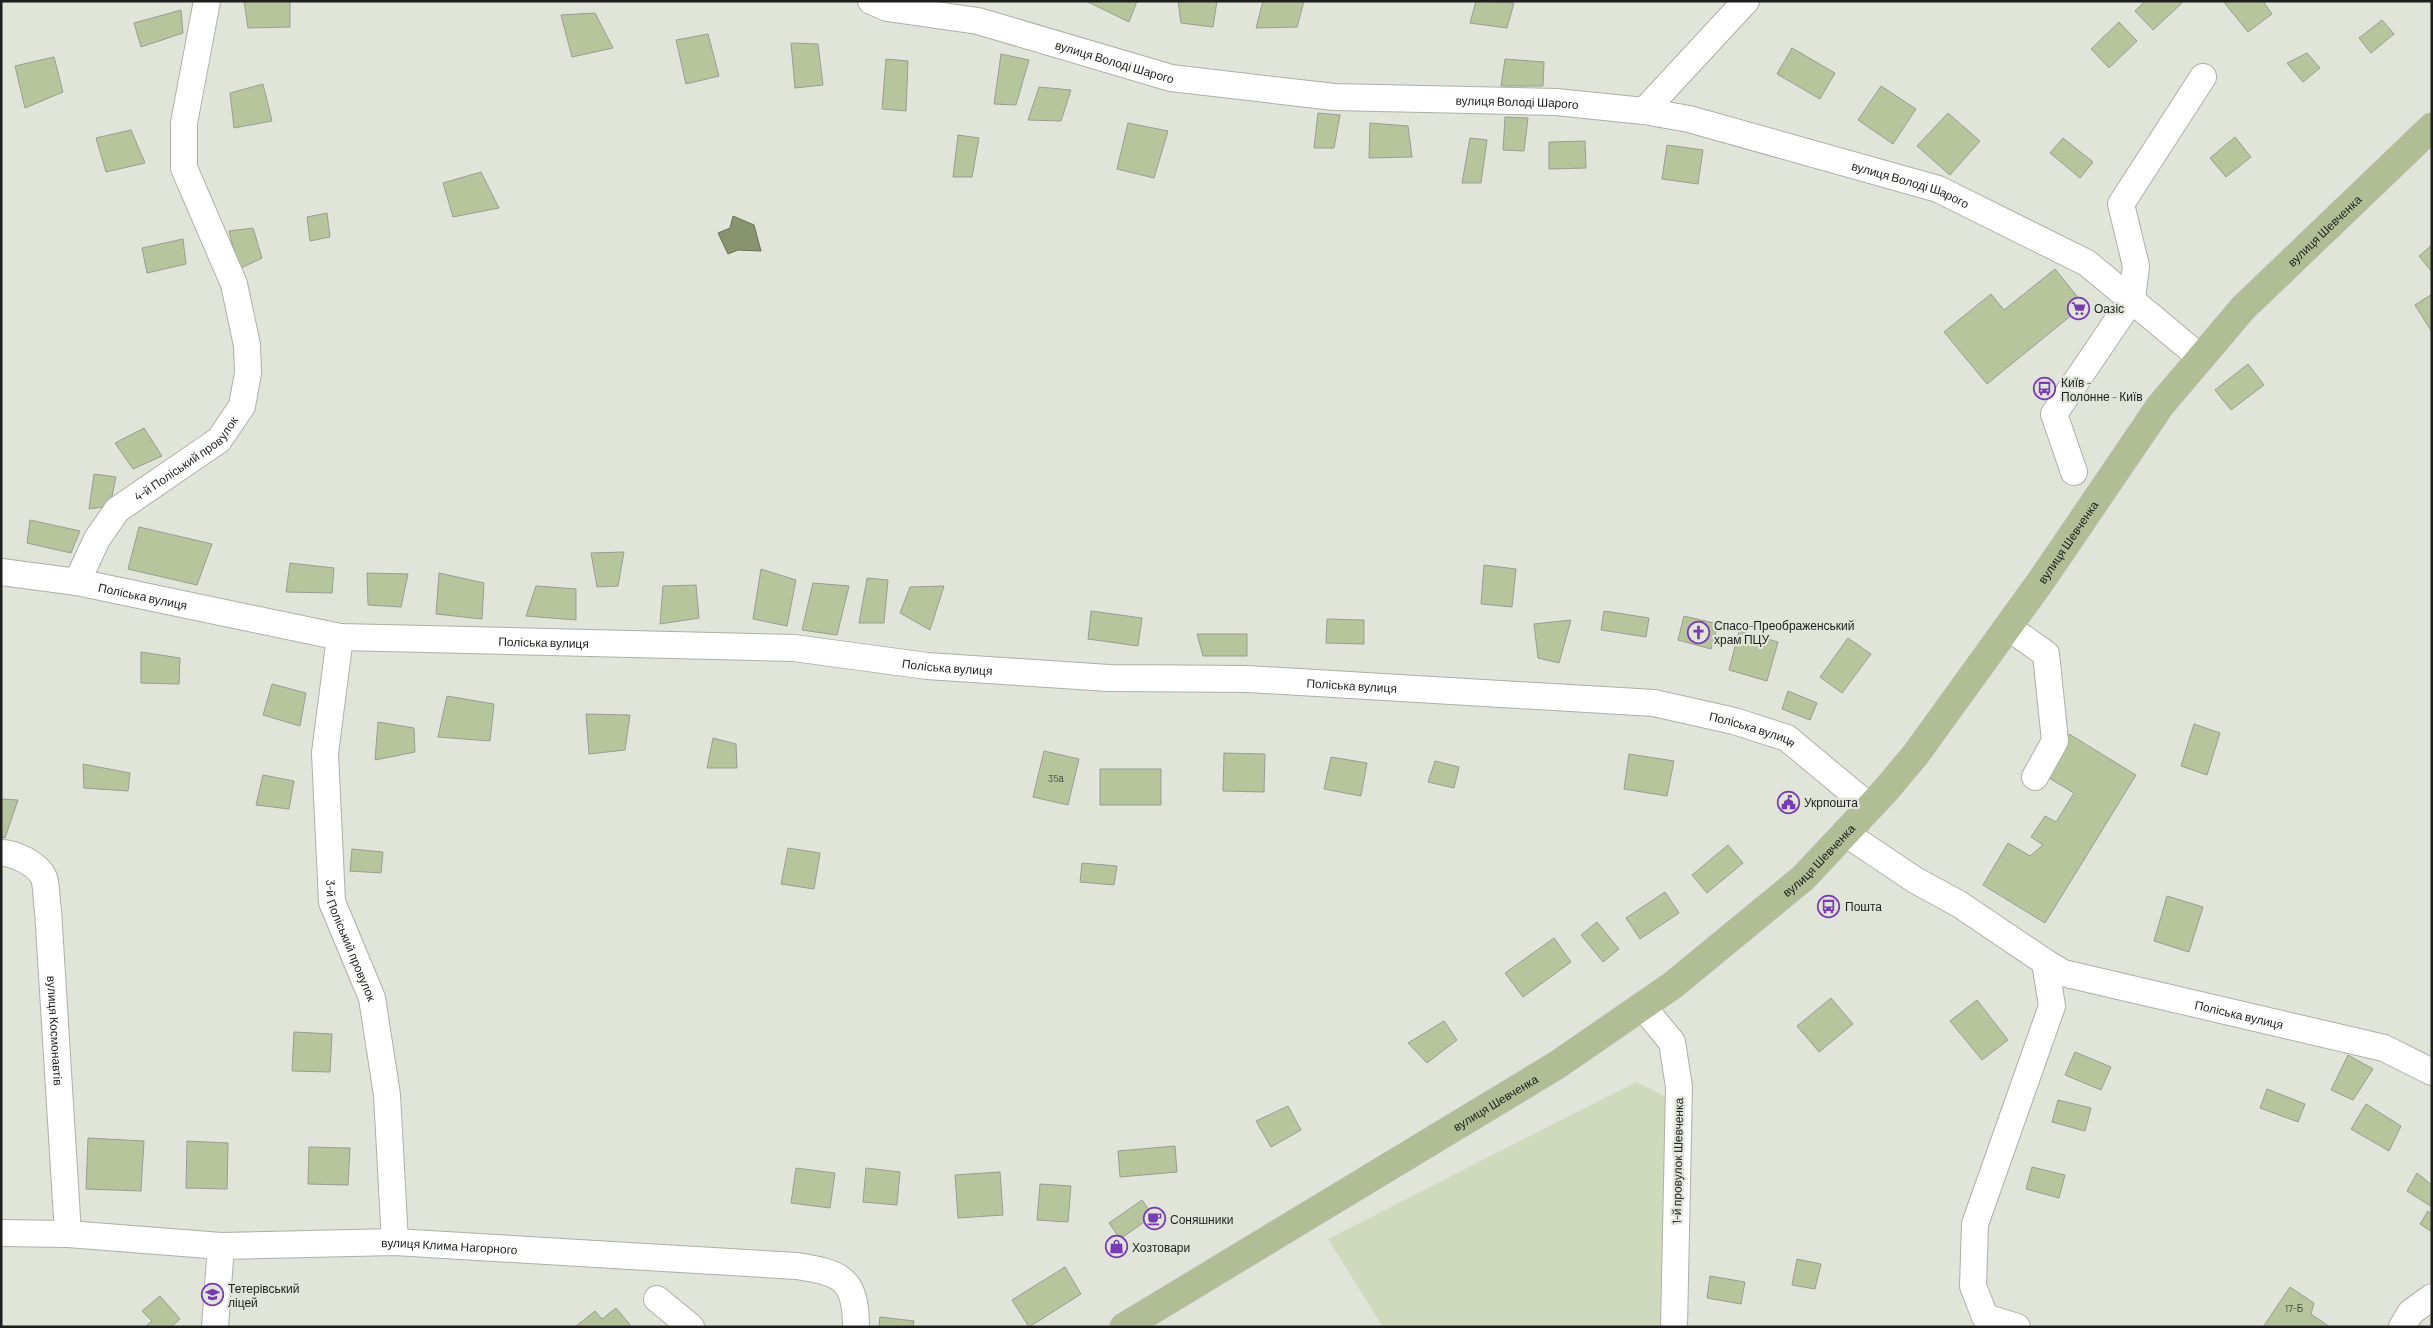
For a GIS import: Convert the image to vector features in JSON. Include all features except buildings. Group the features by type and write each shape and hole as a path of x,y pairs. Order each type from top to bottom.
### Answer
{"main road":[{"name":"вулиця Шевченка","path":"1124,1327 1540,1075 1673,985 1803,878 1870,807 1916,754 2008,626 2160,406 2244,308 2432,127"}],"street":[{"name":"4-й Поліський провулок","path":"77,582 97,539 117,510 219,440 242,406 248,374 247,345 234,284 184,168 184,123 207,1"},
{"name":"вулиця Володі Шарого","path":"871,1 887,8 978,21 1171,78 1334,97 1556,102 1644,111 1689,119 1938,190 2087,263 2201,358"},
{"path":"1644,111 1746,1"},
{"path":"2074,472 2054,414 2132,299 2136,266 2122,204 2203,76"},
{"name":"Поліська вулиця","path":"1,572 77,582 340,637 794,648 927,666 1109,678 1248,679 1654,703 1734,721 1787,738 1870,807"},
{"path":"2008,626 2046,654 2055,741 2035,778"},
{"name":"3-й Поліський провулок","path":"340,637 325,753 332,902 372,998 387,1096 395,1242"},
{"name":"Поліська вулиця","path":"1845,833 1915,880 1960,904 2063,973 2384,1048 2432,1072"},
{"name":"вулиця Космонавтів","path":"1,853 11,853 32,865 44,878 68,1234"},
{"path":"2017,1327 1985,1317 1973,1286 1975,1224 2052,1006 2045,962"},
{"name":"1-й провулок Шевченка","path":"1642,1006 1672,1042 1679,1086 1674,1327"},
{"name":"вулиця Клима Нагорного","path":"1,1234 68,1234 221,1246 395,1242 798,1266 829,1271 848,1285 856,1309 856,1327"},
{"path":"215,1327 221,1246"},
{"path":"2402,1327 2411,1312 2432,1297"},
{"path":"657,1298 691,1327"}],"shaded area":[{"path":"733,216 754,225 761,251 738,250 728,254 718,233 730,228"},
{"path":"1636,1082 1667,1097 1664,1327 1383,1327 1328,1239"}],"place":[{"name":"Оазіс","path":"2078,308"},
{"name":"Київ - Полонне - Київ","path":"2045,389"},
{"name":"Спасо-Преображенський храм ПЦУ","path":"1698,632"},
{"name":"Укрпошта","path":"1788,802"},
{"name":"Пошта","path":"1829,906"},
{"name":"Соняшники","path":"1154,1219"},
{"name":"Хозтовари","path":"1116,1247"},
{"name":"Тетерівський ліцей","path":"212,1295"}]}
